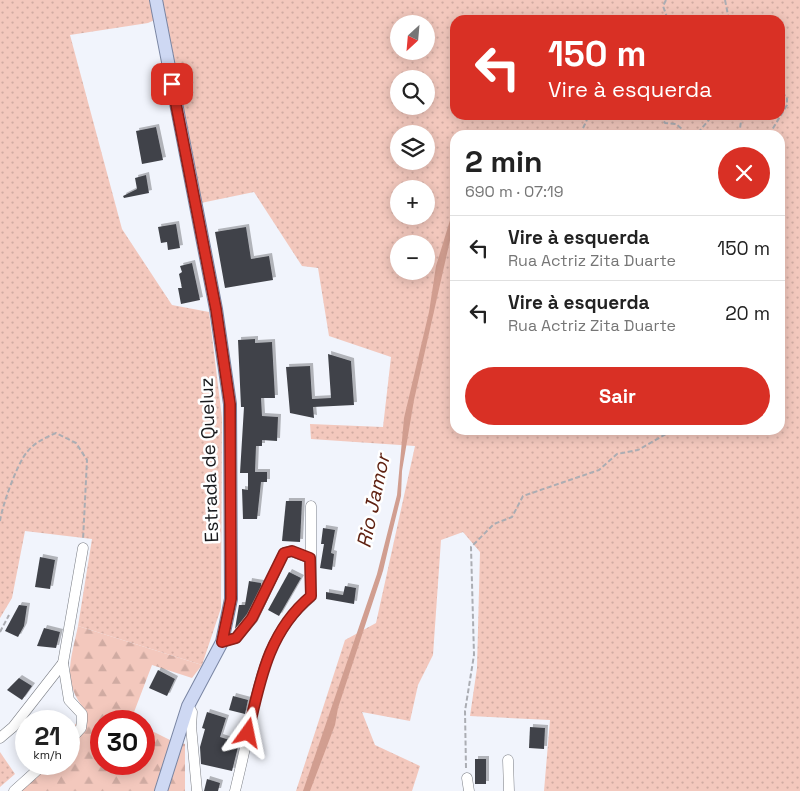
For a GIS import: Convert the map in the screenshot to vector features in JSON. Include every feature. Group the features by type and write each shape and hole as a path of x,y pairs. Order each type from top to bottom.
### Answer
{"main road":[{"name":"Estrada de Queluz","path":"156,0 216,309 230,404 231,599 222,642 188,706 160,791"}],"street":[{"path":"235,791 256,691 275,638 287,620 311,596 311,506"},
{"path":"78,710 69,700 63,663 83,548"},
{"path":"222,642 236,638 252,618 284,553 292,551 310,558"},
{"path":"0,738 13,727 63,663"},
{"path":"188,706 192,716 191,726 197,791"},
{"path":"80,712 82,714 80,729"},
{"path":"508,760 510,791"},
{"path":"14,791 32,775"},
{"path":"467,778 469,791"}],"path":[{"path":"666,0 663,6 666,15"},
{"path":"725,0 728,15"},
{"path":"785,96 787,97 785,108"},
{"path":"664,120 666,123 676,124 684,130"},
{"path":"700,130 709,120"},
{"path":"0,521 2,508 26,453 40,440 56,433 76,443 87,460 83,548"},
{"path":"467,778 465,711 474,655 471,547 494,524 512,517 522,496 600,470 617,454 638,450 664,435"},
{"path":"0,632 9,615"}],"green space":[{"path":"0,0 800,0 800,791 544,791 550,720 470,716 477,668 480,552 463,532 441,540 433,655 418,685 410,721 362,712 375,745 420,766 412,791 296,791 345,640 376,623 415,446 311,439 310,424 383,427 391,357 329,336 318,268 302,266 254,192 196,204 159,18 148,23 70,35 122,229 172,305 209,312 222,418 221,608 202,665 78,626 92,539 25,531 12,598 0,618"},
{"path":"78,626 202,665 192,678 152,665 135,710 90,710 90,775 155,775 155,732 170,740 185,744 185,791 18,791 32,775 80,775 80,718 86,711 73,690 70,670"},
{"path":"0,752 15,774 0,787"}],"shaded area":[{"path":"450,220 450,240 414,400 402,471 401,496 383,571 338,708 335,725 310,791 303,791 377,574 397,495 404,418 429,312 435,273"}],"building":[{"path":"156,127 163,160 142,164 136,131"},
{"path":"146,175 149,193 124,198 123,196 137,189 135,178"},
{"path":"176,224 180,248 168,250 167,242 161,243 158,227"},
{"path":"246,227 251,259 269,256 273,280 225,288 215,232"},
{"path":"192,263 200,300 181,304 178,288 182,288 179,274 182,272 180,266"},
{"path":"255,339 255,343 272,342 275,398 261,398 262,416 278,417 277,441 262,440 262,446 256,446 255,472 267,472 267,482 261,482 257,519 243,519 242,489 248,490 248,473 240,473 244,407 241,407 238,340"},
{"path":"328,354 351,361 354,405 313,407 314,418 290,413 286,367 310,366 312,399 331,398"},
{"path":"286,501 302,501 300,542 282,541"},
{"path":"323,528 335,530 331,553 334,554 332,570 320,568 324,544 321,544"},
{"path":"40,557 55,560 50,589 35,587"},
{"path":"289,572 301,578 279,616 268,610"},
{"path":"249,581 261,583 261,586 247,614 235,629 239,605 245,605"},
{"path":"345,586 356,588 354,604 326,599 326,592 343,595"},
{"path":"19,605 27,606 24,626 18,637 5,631"},
{"path":"44,628 60,632 56,648 37,646"},
{"path":"158,670 175,679 167,696 149,688"},
{"path":"19,678 32,686 22,700 7,690"},
{"path":"233,696 248,700 245,714 229,710"},
{"path":"207,712 226,718 220,737 239,743 232,771 201,764 200,747 205,729 202,728"},
{"path":"530,727 545,728 544,749 529,748"},
{"path":"475,759 486,759 486,784 475,784"},
{"path":"207,779 220,783 218,791 204,791"}],"route":[{"path":"172,84 216,309 230,404 231,599 222,642 231,641 243,631 252,618 284,553 292,551 310,558 311,596 287,620 275,638 259,680 248,733"}],"water label":[{"name":"Rio Jamor","path":"373,501"}]}
